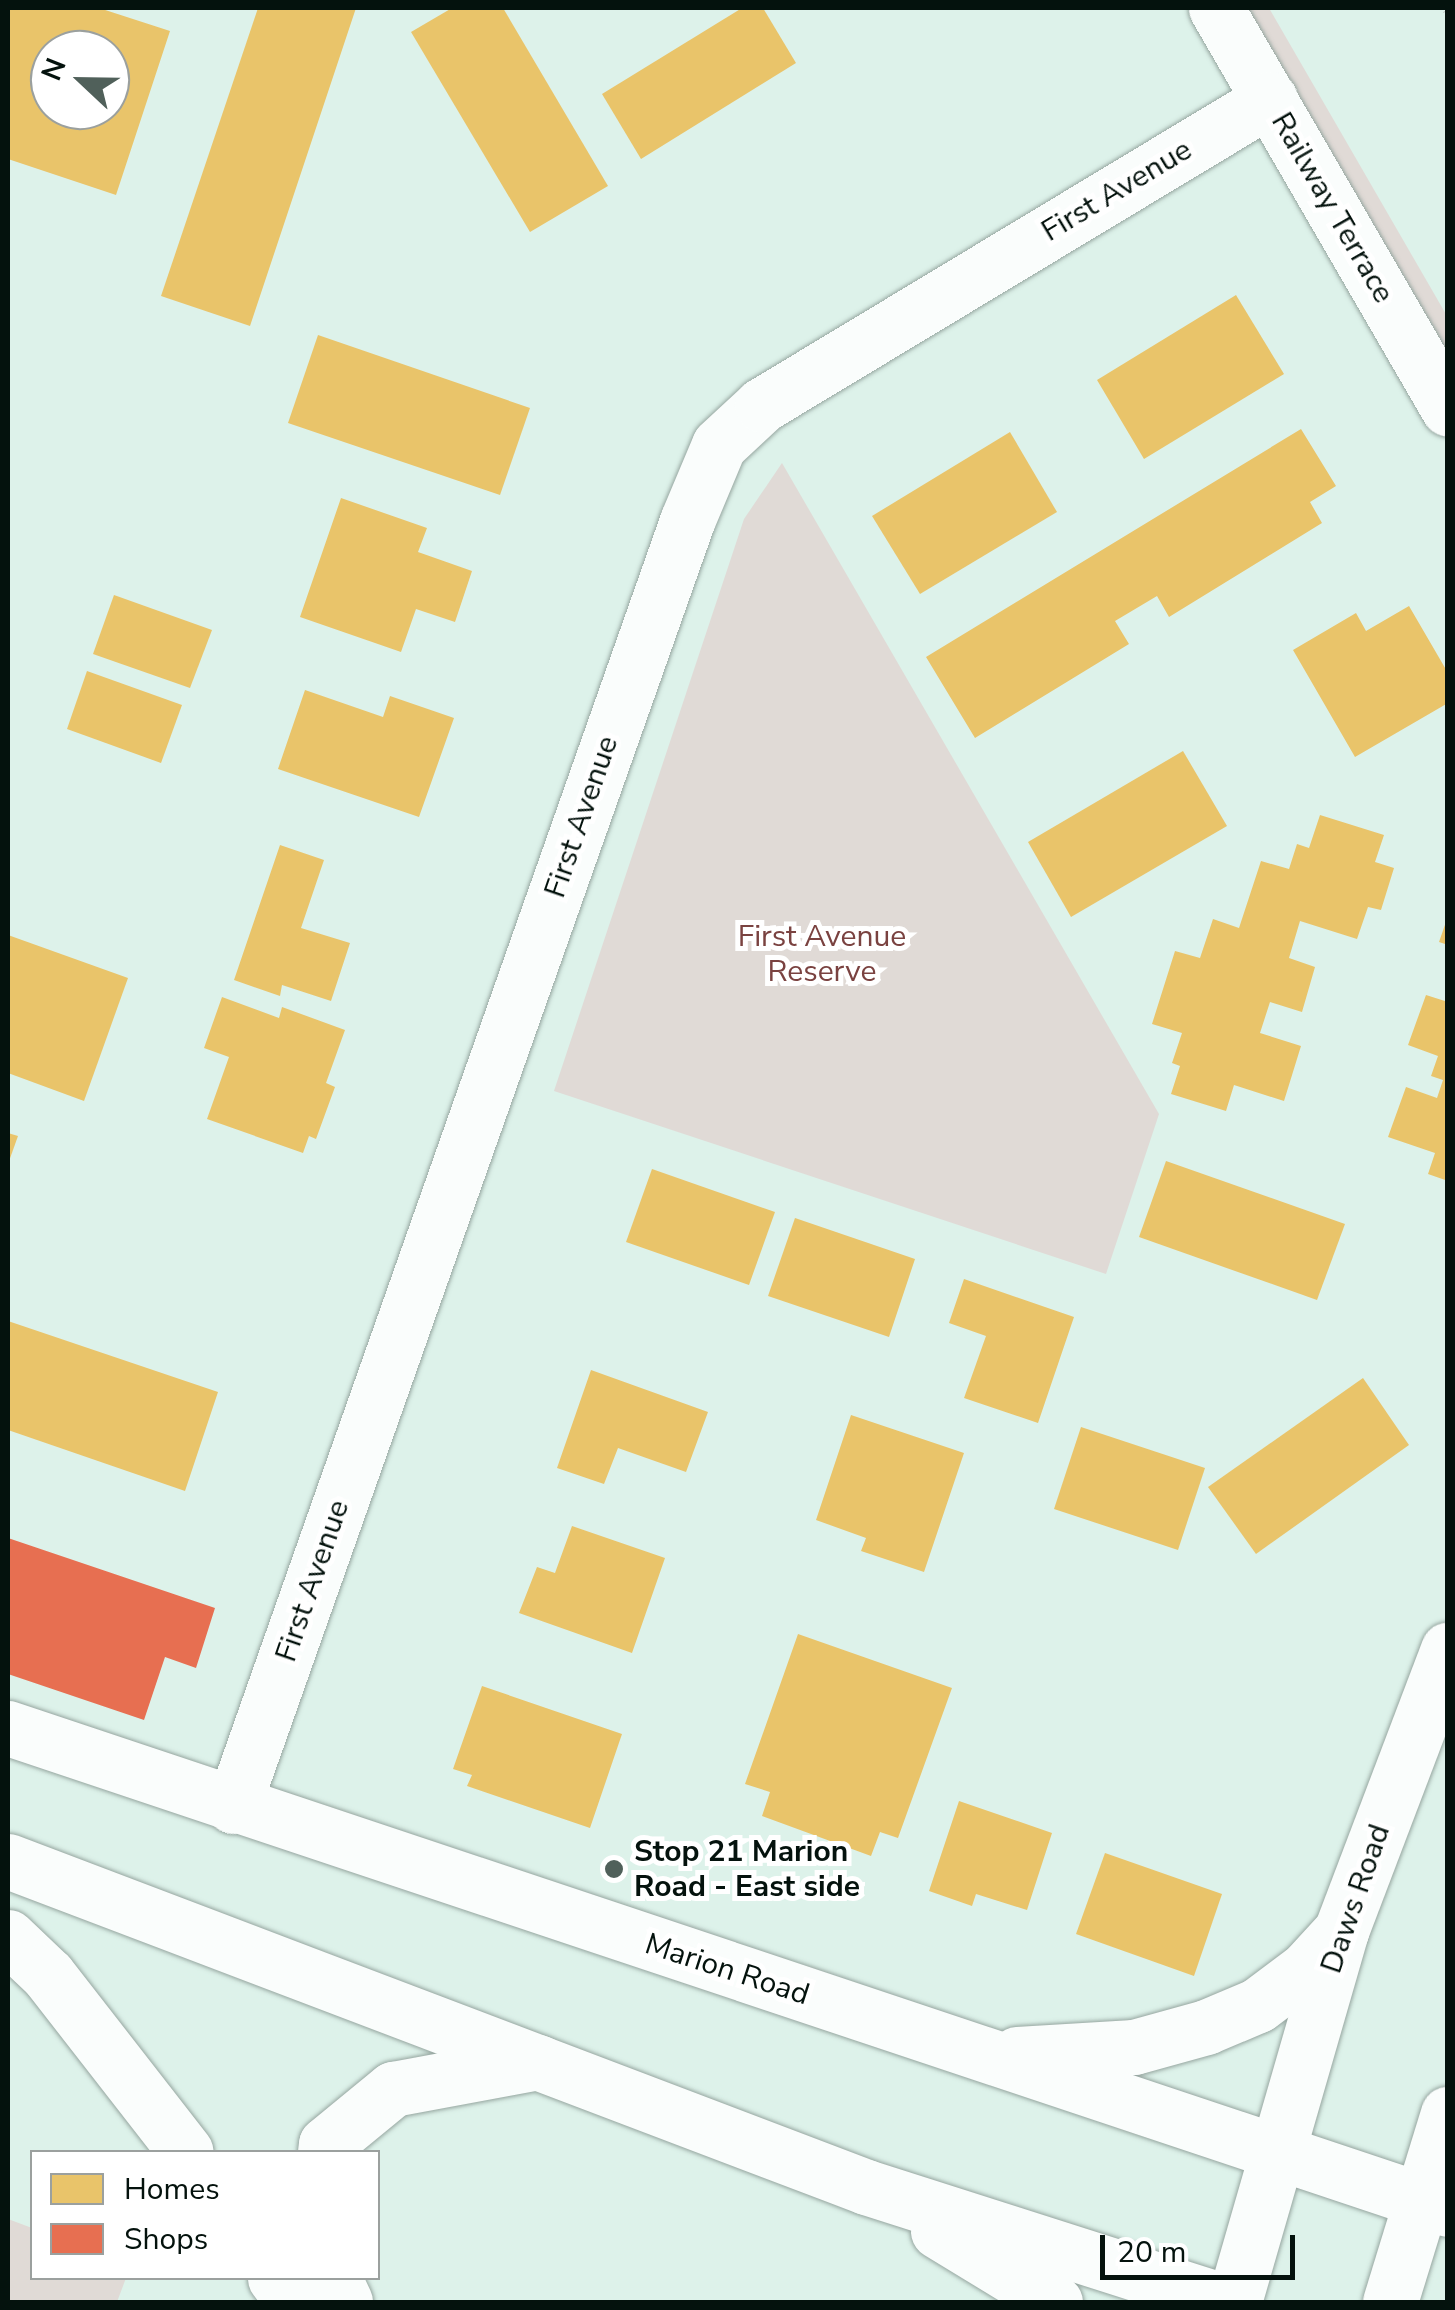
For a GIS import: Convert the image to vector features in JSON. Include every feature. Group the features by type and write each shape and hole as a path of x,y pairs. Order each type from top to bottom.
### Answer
{"main road":[{"name":"Railway Terrace","path":"1216,8 1448,410"},
{"name":"First Avenue","path":"233,1806 687,520 719,445 762,405 1270,99"},
{"name":"Daws Road","path":"1230,2302 1341,1931 1448,1650"},
{"name":"Marion Road","path":"8,1728 1434,2204"},
{"path":"8,1861 866,2187 1230,2302"},
{"path":"984,2056 1134,2047 1206,2027 1258,2005 1306,1970 1341,1931"},
{"path":"8,1938 48,1976 184,2150"},
{"path":"325,2150 326,2144 393,2089 538,2062"},
{"path":"1390,2302 1434,2204 1448,2114"},
{"path":"866,2187 1055,2302"},
{"path":"277,2280 293,2302"}],"green space":[{"path":"1247,8 1269,8 1447,316 1447,351"},
{"name":"First Avenue Reserve","path":"782,463 1159,1114 1106,1274 554,1091 744,519"},
{"path":"8,2219 30,2227 30,2280 125,2280 117,2302 8,2302"}],"building: Homes":[{"path":"8,8 99,8 170,31 116,195 8,159"},
{"path":"258,8 356,8 250,326 161,296"},
{"path":"452,8 503,8 608,186 530,232 411,32"},
{"path":"742,8 763,8 796,63 641,159 602,94"},
{"path":"1236,295 1284,374 1144,459 1097,380"},
{"path":"318,335 530,408 500,495 288,423"},
{"path":"1301,429 1336,486 1310,502 1322,523 1169,617 1157,596 1115,621 1129,644 975,738 926,657"},
{"path":"1010,432 1057,512 920,594 872,516"},
{"path":"341,498 427,528 418,552 472,571 455,622 416,609 401,652 300,617"},
{"path":"114,595 212,630 190,688 93,654"},
{"path":"1409,606 1448,673 1448,703 1355,757 1293,650 1356,613 1366,631"},
{"path":"87,671 182,705 161,763 67,729"},
{"path":"305,690 383,717 390,696 454,718 419,817 278,769"},
{"path":"1183,751 1227,826 1071,917 1028,842"},
{"path":"1320,815 1384,835 1375,862 1394,868 1381,910 1368,907 1357,939 1300,921 1289,958 1315,967 1302,1012 1270,1002 1260,1033 1301,1046 1284,1101 1234,1085 1226,1111 1171,1094 1180,1066 1172,1063 1182,1033 1152,1024 1175,951 1200,958 1213,919 1239,928 1261,861 1289,869 1297,844 1309,848"},
{"path":"280,845 324,860 301,928 350,943 331,1001 282,985 280,996 234,980"},
{"path":"1448,919 1448,945 1439,942"},
{"path":"8,935 128,978 84,1101 8,1073"},
{"path":"1426,995 1448,1002 1448,1181 1428,1174 1435,1153 1388,1137 1406,1087 1437,1098 1443,1080 1431,1076 1438,1056 1408,1045"},
{"path":"222,997 279,1018 282,1007 345,1030 326,1083 335,1087 316,1139 309,1136 303,1153 207,1119 229,1057 204,1048"},
{"path":"8,1133 18,1136 8,1164"},
{"path":"1166,1161 1345,1224 1317,1300 1139,1237"},
{"path":"652,1169 775,1212 749,1285 626,1242"},
{"path":"795,1218 915,1259 889,1337 768,1296"},
{"path":"964,1279 1074,1317 1038,1423 964,1398 986,1336 949,1323"},
{"path":"8,1321 218,1392 185,1491 8,1430"},
{"path":"591,1370 708,1412 686,1472 618,1448 604,1484 557,1468"},
{"path":"1363,1378 1409,1445 1256,1554 1208,1487"},
{"path":"851,1415 964,1453 924,1572 861,1551 866,1538 816,1520"},
{"path":"1081,1427 1205,1468 1178,1550 1054,1509"},
{"path":"572,1526 665,1558 632,1653 519,1613 537,1567 555,1573"},
{"path":"798,1634 952,1688 898,1838 880,1832 871,1856 762,1816 770,1792 745,1784"},
{"path":"482,1686 622,1734 590,1828 467,1786 472,1775 453,1769"},
{"path":"959,1801 1052,1833 1027,1910 976,1894 972,1906 929,1891"},
{"path":"1105,1853 1222,1894 1194,1976 1076,1934"}],"building: Shops":[{"path":"8,1538 215,1608 196,1668 165,1657 144,1720 8,1674"}],"place":[{"name":"Stop 21 Marion Road - East side","path":"614,1869"}]}
